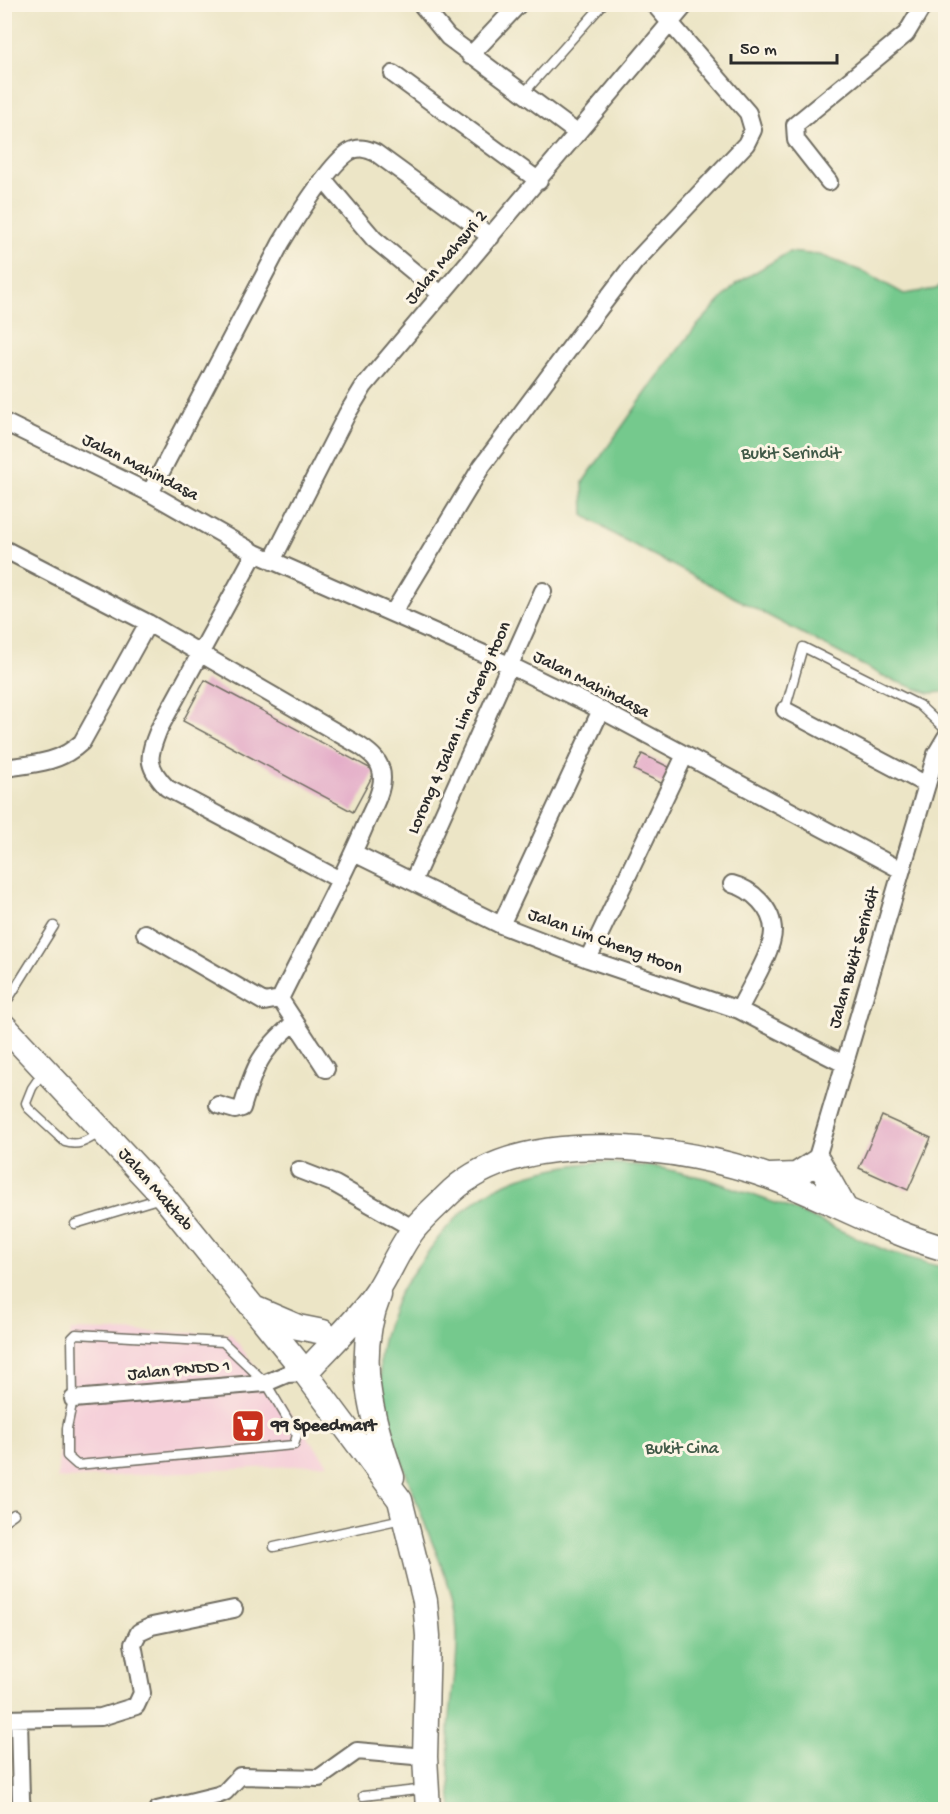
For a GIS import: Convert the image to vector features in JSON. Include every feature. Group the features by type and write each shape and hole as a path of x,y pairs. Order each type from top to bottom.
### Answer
{"main road":[{"name":"Jalan Maktab","path":"4,1026 164,1197 251,1307 403,1509"},
{"path":"296,1369 376,1293 414,1229 455,1189 511,1159 545,1150 575,1147 616,1148 683,1154 767,1176 844,1207 914,1240 945,1249"},
{"path":"767,1176 796,1175 818,1161 844,1207"},
{"path":"296,1369 323,1332 368,1287 389,1271"},
{"path":"389,1271 371,1314 365,1363 375,1426 403,1509 419,1570 427,1624 425,1757 427,1799"},
{"path":"251,1307 298,1328 323,1332"}],"street":[{"path":"421,4 448,38 578,133"},
{"path":"470,56 519,4"},
{"path":"393,613 482,465 635,262 679,213 740,153 751,137 753,124 748,113 654,4"},
{"name":"Jalan Mahsuri 2","path":"272,561 347,414 364,386 686,4"},
{"path":"829,182 796,140 795,125 906,34 924,4"},
{"path":"393,74 539,181"},
{"path":"150,493 281,243 300,211 349,152 362,148 376,153 491,237"},
{"path":"324,180 374,239 442,295"},
{"name":"Jalan Mahindasa","path":"4,422 150,493 255,553 509,665 602,710 901,870"},
{"path":"4,549 148,623 199,652 373,755 381,766 382,780 354,853 280,999"},
{"path":"255,553 199,652 151,748 149,763 156,776 167,788 340,880"},
{"name":"Lorong 4 Jalan Lim Cheng Hoon","path":"413,881 543,591"},
{"path":"4,768 55,761 69,754 82,742 148,623"},
{"path":"501,925 602,710"},
{"path":"785,710 927,785"},
{"name":"Jalan Bukit Serindit","path":"805,1191 818,1161 844,1064 936,754 945,737"},
{"path":"588,959 685,755"},
{"name":"Jalan Lim Cheng Hoon","path":"354,853 501,925 588,959 739,1010 844,1064"},
{"path":"732,884 750,891 761,902 770,916 773,932 769,947 739,1010"},
{"path":"145,933 264,1002 280,999"},
{"path":"280,999 326,1069"},
{"path":"218,1105 235,1110 242,1108 256,1068 268,1045 295,1022"},
{"path":"298,1170 344,1189 414,1229"},
{"name":"Jalan PNDD 1","path":"73,1399 266,1383 296,1369"},
{"path":"26,1809 22,1806 12,1719 101,1717 136,1706 142,1693 133,1644 139,1632 152,1626 234,1609"},
{"path":"158,1809 218,1796 240,1776 319,1778 357,1750 425,1757"}],"lane":[{"path":"522,94 603,4"},
{"path":"785,710 803,647 920,705 945,730"},
{"path":"4,1005 54,926"},
{"path":"45,1069 32,1088 26,1103 28,1108 65,1142 72,1145 82,1143 103,1131"},
{"path":"75,1224 164,1197"},
{"path":"76,1334 223,1342 266,1383 297,1435 294,1444 77,1465 67,1456 68,1428 73,1399 72,1338 76,1334"},
{"path":"274,1547 403,1509"},
{"path":"4,1521 14,1514"},
{"path":"363,1796 427,1799"}],"shaded area":[{"path":"71,1330 231,1334 328,1464 57,1479"}],"green space":[{"name":"Bukit Serindit","path":"789,252 820,255 864,272 904,294 936,289 945,282 945,692 929,693 889,679 615,535 584,515 583,482 695,328 737,283"},
{"name":"Bukit Cina","path":"597,1162 657,1167 708,1179 792,1209 889,1252 945,1268 945,1809 452,1809 449,1738 457,1649 456,1618 447,1579 395,1443 382,1386 380,1359 383,1342 396,1301 416,1267 448,1227 465,1210 483,1196 523,1176 570,1165"}],"building":[{"path":"205,680 375,771 353,812 183,721"},
{"path":"642,754 673,769 665,785 634,770"},
{"path":"882,1116 931,1138 908,1190 859,1168"}],"place":[{"name":"99 Speedmart","path":"248,1426"}]}
